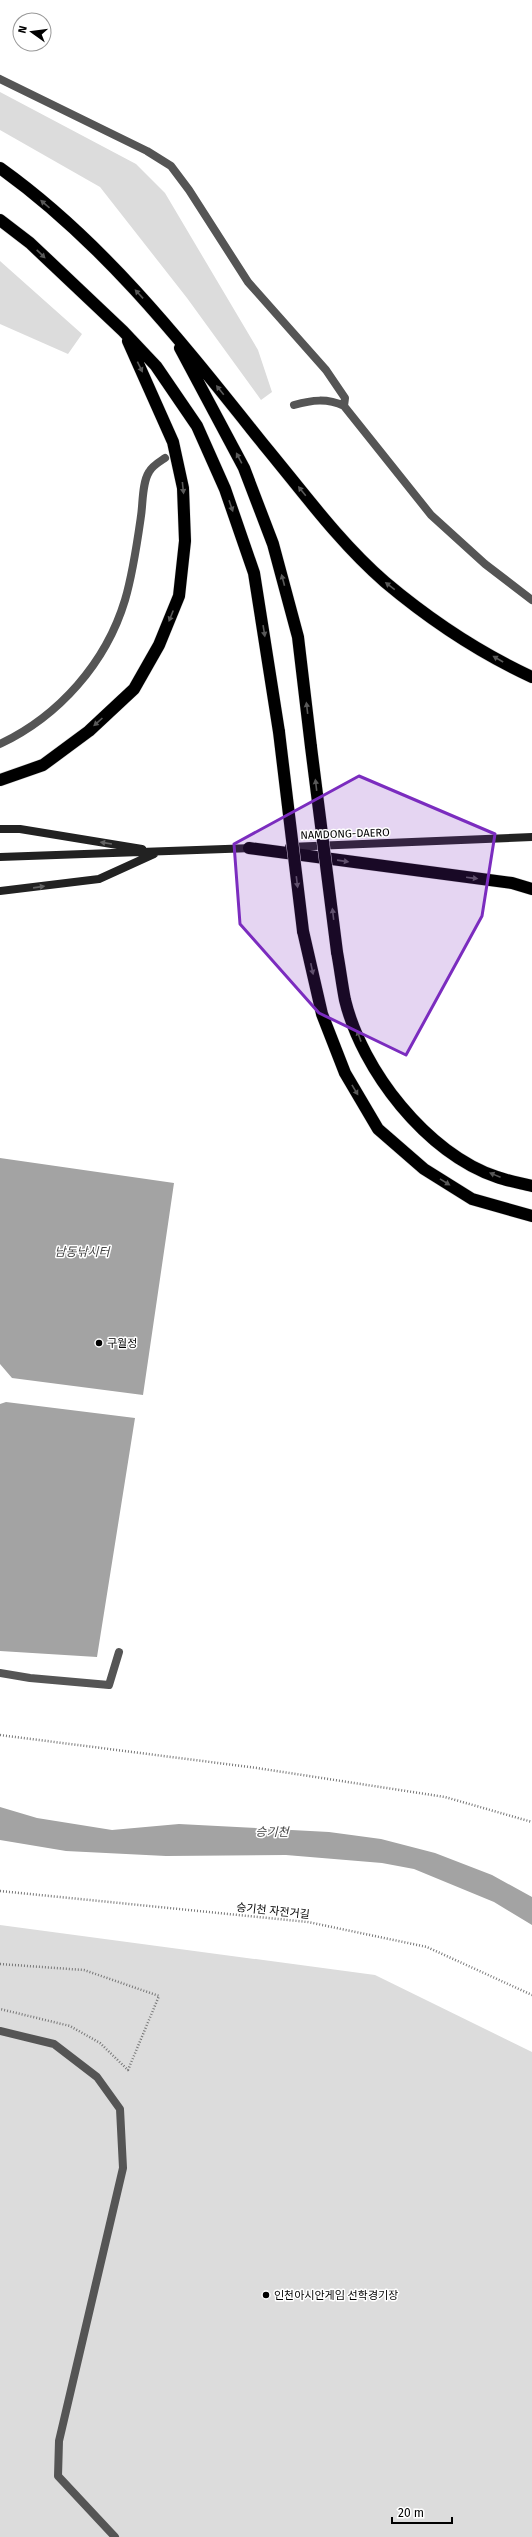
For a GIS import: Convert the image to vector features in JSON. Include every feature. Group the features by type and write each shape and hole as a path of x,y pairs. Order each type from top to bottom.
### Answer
{"highway":[{"path":"0,168 96,249 166,323 324,520 385,582 457,635 532,678"},
{"path":"0,220 30,243 123,331 156,366 197,426 225,489 254,573 279,732 303,931 322,1014 345,1073 378,1129 424,1169 472,1199 532,1216"},
{"path":"166,323 244,468 273,544 298,637 338,952 346,1001 365,1053 388,1091 417,1125 454,1155 495,1177 532,1186"},
{"path":"0,780 43,765 89,731 134,689 159,645 179,596 184,541 183,488 173,442 123,331"},
{"path":"248,848 512,883 532,889"}],"main road":[{"name":"NAMDONG-DAERO","path":"0,829 20,829 159,852"},
{"name":"NAMDONG-DAERO","path":"0,857 159,852 532,836"},
{"name":"NAMDONG-DAERO","path":"0,892 99,879 159,852"}],"street":[{"path":"0,79 147,151 171,166 189,190 248,282 326,370 345,398 344,406"},
{"path":"294,405 320,400 334,401 344,406 431,515 485,564 532,600"},
{"path":"0,744 36,725 74,691 98,657 115,626 125,600 135,555 146,478 155,464 165,458"},
{"path":"0,1673 30,1678 109,1685 120,1652"},
{"path":"0,2031 54,2044 97,2077 120,2108 123,2168 59,2441 58,2476 115,2537"}],"path":[{"path":"0,1735 257,1768 437,1796 532,1822"},
{"name":"승기천 자전거길","path":"0,1891 308,1922 427,1947 532,1995"},
{"path":"0,1964 84,1970 158,1996 128,2070 100,2043 70,2026 0,2009"}],"highlighted area":[{"path":"359,776 495,834 482,916 406,1055 319,1013 240,924 234,844"}],"shaded area":[{"path":"0,92 136,164 165,193 258,350 272,392 261,400 187,298 100,187 0,130"},
{"path":"0,261 82,334 68,354 0,324"},
{"name":"인천아시안게임 선학경기장","path":"0,1925 375,1975 532,2052 532,2537 0,2537"}],"water":[{"name":"남동낚시터","path":"0,1158 174,1183 143,1395 12,1378 0,1364"},
{"path":"6,1402 135,1418 97,1657 0,1651 0,1404"},
{"name":"승기천","path":"0,1807 37,1818 112,1830 179,1824 329,1832 381,1839 435,1853 492,1875 532,1897 532,1925 494,1902 414,1869 382,1863 286,1855 166,1856 66,1851 0,1840"}],"place":[{"name":"구월정","path":"99,1343"},
{"name":"인천아시안게임 선학경기장","path":"266,2295"}]}
